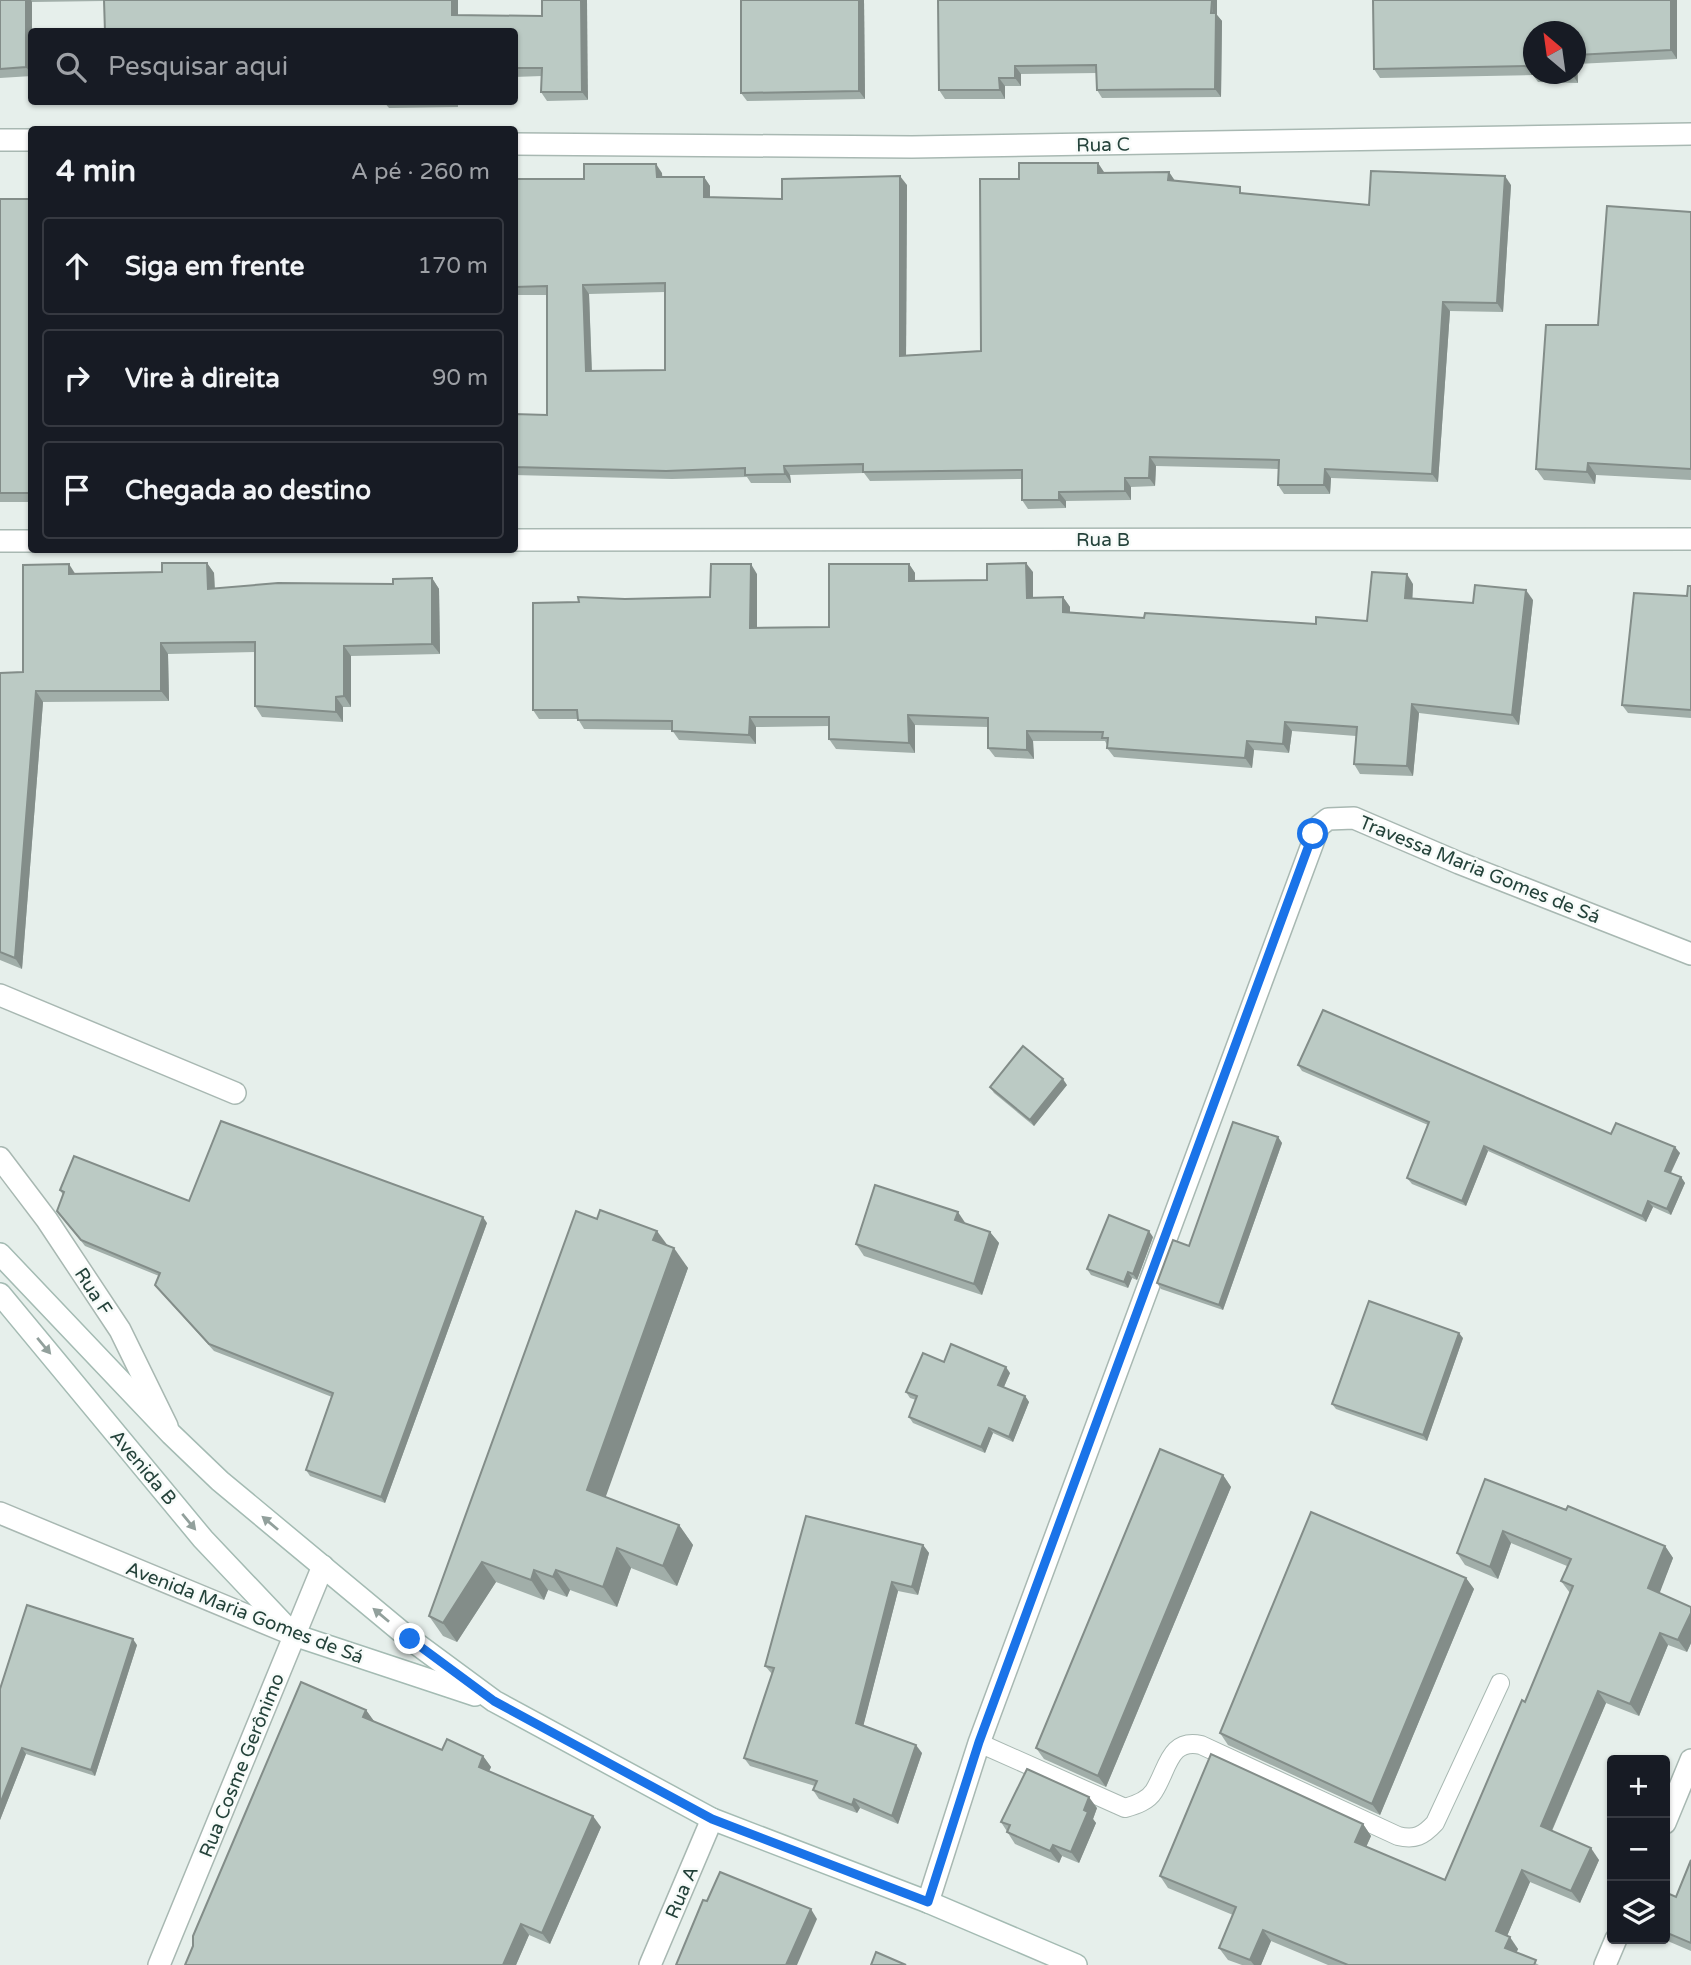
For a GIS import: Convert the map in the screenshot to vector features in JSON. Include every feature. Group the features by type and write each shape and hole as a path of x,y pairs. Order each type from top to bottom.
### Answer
{"street":[{"name":"Rua C","path":"518,144 912,147 1691,134"},
{"path":"0,140 28,140"},
{"name":"Rua B","path":"518,540 1691,538"},
{"path":"0,541 28,541"},
{"name":"Travessa Maria Gomes de Sá","path":"928,1902 979,1742 1319,826 1328,819 1354,818 1458,863 1691,954"},
{"path":"0,995 235,1093"},
{"name":"Rua F","path":"0,1158 47,1220 120,1330 171,1434"},
{"name":"Avenida B","path":"0,1254 171,1434 220,1481 323,1566"},
{"name":"Avenida B","path":"0,1294 203,1539 294,1635"},
{"name":"Avenida Maria Gomes de Sá","path":"0,1513 294,1635 494,1701"},
{"name":"Avenida Maria Gomes de Sá","path":"323,1566 410,1639 494,1701 712,1819 928,1902 1076,1965"},
{"name":"Rua Cosme Gerônimo","path":"159,1965 323,1566"},
{"path":"1667,1818 1691,1760"},
{"name":"Rua A","path":"650,1965 712,1819"},
{"path":"1605,1965 1614,1944"}],"lane":[{"path":"979,1742 1125,1808 1140,1804 1153,1793 1176,1748 1188,1742 1201,1745 1398,1836 1412,1839 1425,1833 1435,1823 1500,1684"}],"building":[{"path":"0,0 26,0 26,67 0,69"},
{"path":"104,0 452,0 452,15 542,16 542,0 581,0 582,92 541,92 542,68 518,68 518,28 105,28"},
{"path":"741,0 859,0 859,91 741,93"},
{"path":"938,0 1212,0 1211,13 1216,13 1215,89 1097,90 1096,65 1015,66 1015,78 999,78 1000,90 939,90"},
{"path":"1373,0 1671,0 1671,50 1586,54 1586,21 1523,21 1523,66 1374,69"},
{"path":"1019,163 1098,163 1098,173 1169,172 1168,180 1240,187 1240,193 1369,205 1371,171 1505,176 1497,303 1443,302 1432,474 1325,469 1324,485 1278,485 1279,460 1150,457 1149,478 1125,478 1125,491 1059,492 1059,500 1022,500 1022,470 863,472 863,464 784,466 785,474 745,475 745,468 666,471 518,467 518,414 547,415 547,286 518,287 518,179 584,179 584,164 656,164 657,177 704,177 704,197 782,199 782,179 900,176 900,356 981,351 980,179 1019,179","holes":["665,283 665,370 586,371 583,285"]},
{"path":"0,199 28,199 28,493 0,493"},
{"path":"1607,206 1691,212 1691,469 1588,463 1587,472 1536,469 1546,325 1598,325"},
{"path":"162,563 207,563 208,589 278,583 393,584 393,579 432,578 432,644 344,646 344,696 336,697 336,712 255,706 255,642 161,643 161,691 36,691 15,958 0,952 0,673 23,672 23,565 69,564 69,574 162,572"},
{"path":"1026,563 1027,598 1063,597 1063,612 1144,618 1145,613 1316,624 1316,617 1367,621 1372,572 1407,574 1405,598 1473,603 1475,585 1526,590 1512,715 1412,704 1407,766 1354,764 1357,727 1285,722 1283,744 1247,741 1245,758 1107,748 1108,738 1102,738 1103,732 1027,731 1027,750 988,748 988,718 908,715 909,743 829,739 829,717 750,717 749,735 672,731 672,721 578,720 577,710 533,710 533,603 579,602 578,597 710,597 711,564 751,564 750,628 829,627 829,564 909,564 909,581 987,580 987,564"},
{"path":"1688,586 1691,586 1691,710 1622,705 1634,593 1687,596"},
{"path":"1323,1010 1611,1134 1616,1123 1675,1147 1665,1171 1681,1177 1667,1209 1648,1201 1642,1216 1484,1146 1462,1201 1407,1178 1429,1122 1298,1065"},
{"path":"1023,1046 1063,1079 1030,1120 990,1087"},
{"path":"221,1121 483,1217 381,1497 306,1470 333,1393 209,1344 155,1285 160,1273 81,1240 57,1211 64,1192 60,1190 74,1156 189,1201"},
{"path":"1233,1122 1278,1137 1219,1305 1157,1283 1173,1240 1189,1246"},
{"path":"875,1185 958,1212 955,1220 990,1232 974,1284 856,1244"},
{"path":"600,1210 657,1231 653,1240 674,1248 587,1490 679,1525 663,1566 617,1548 603,1587 556,1570 553,1577 534,1570 531,1580 482,1562 443,1623 429,1616 576,1211 597,1219"},
{"path":"1109,1215 1149,1231 1133,1274 1128,1272 1124,1282 1087,1269"},
{"path":"1369,1301 1459,1333 1423,1435 1332,1404"},
{"path":"951,1344 1006,1367 998,1385 1025,1396 1009,1437 989,1428 981,1447 909,1417 917,1396 906,1392 923,1353 944,1362"},
{"path":"1160,1449 1223,1475 1098,1776 1036,1748"},
{"path":"1485,1479 1566,1510 1568,1506 1665,1546 1648,1588 1691,1607 1691,1613 1678,1640 1660,1633 1630,1704 1598,1691 1541,1826 1591,1848 1571,1891 1522,1870 1496,1931 1510,1937 1505,1948 1536,1960 1534,1965 1348,1965 1263,1930 1250,1960 1219,1948 1236,1907 1160,1876 1211,1754 1363,1824 1355,1842 1445,1880 1522,1700 1525,1702 1573,1586 1561,1581 1571,1559 1503,1531 1490,1567 1457,1553"},
{"path":"1311,1512 1466,1578 1372,1804 1220,1733"},
{"path":"806,1516 923,1545 912,1587 892,1582 856,1723 916,1745 892,1816 854,1799 852,1805 813,1790 817,1781 744,1758 774,1668 765,1666"},
{"path":"27,1605 133,1639 91,1770 22,1748 0,1804 0,1689"},
{"path":"301,1682 366,1710 363,1717 442,1750 447,1739 483,1756 479,1767 593,1816 542,1933 521,1924 503,1965 185,1965 193,1946 193,1936"},
{"path":"1027,1769 1089,1797 1084,1810 1088,1812 1071,1852 1053,1845 1050,1851 1007,1832 1010,1825 1001,1822"},
{"path":"1691,1860 1691,1943 1670,1934 1670,1894 1676,1897"},
{"path":"720,1872 811,1909 786,1965 676,1965 703,1900 707,1901"},
{"path":"876,1952 906,1965 871,1965"}],"route":[{"path":"410,1639 494,1701 712,1819 928,1902 979,1742 1313,834"}]}
